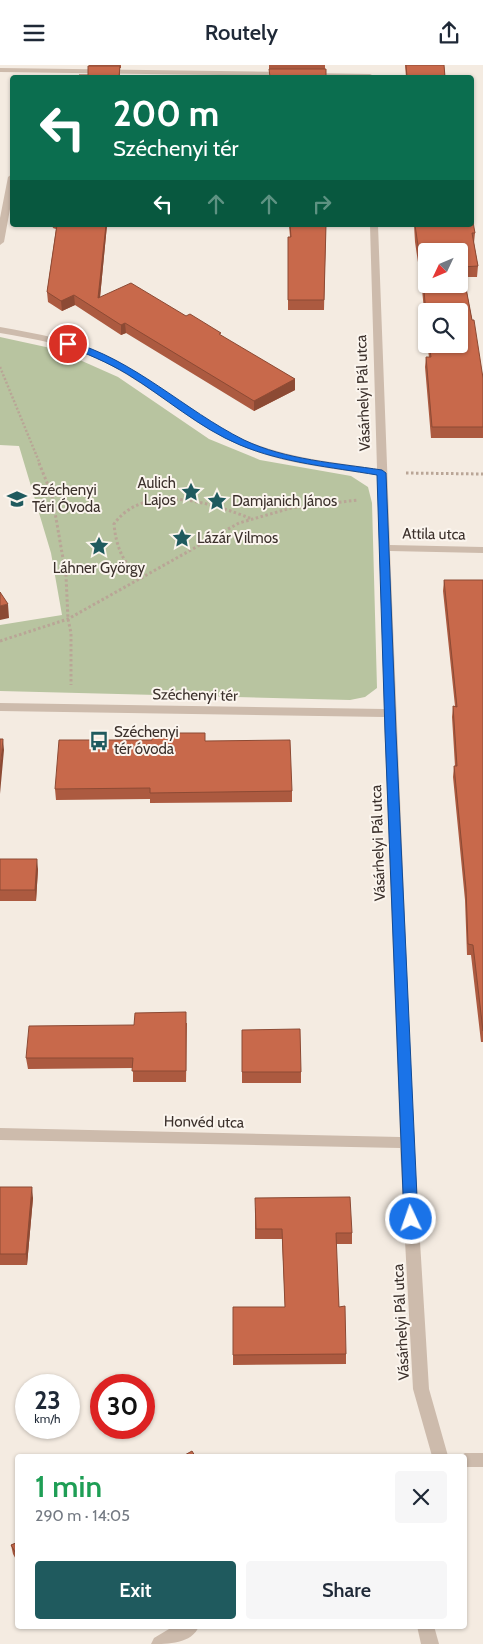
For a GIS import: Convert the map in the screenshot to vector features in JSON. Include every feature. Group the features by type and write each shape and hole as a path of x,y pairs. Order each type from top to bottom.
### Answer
{"street":[{"path":"0,70 291,74"},
{"path":"0,242 10,188"},
{"name":"Vásárhelyi Pál utca","path":"374,227 384,497 384,548 407,1143 421,1389 439,1454"},
{"path":"0,330 68,344 104,358 131,372 198,418 242,443 282,457 382,473"},
{"name":"Attila utca","path":"384,548 483,550"},
{"name":"Széchenyi tér","path":"0,707 390,713"},
{"name":"Honvéd utca","path":"0,1134 407,1143"},
{"path":"467,1459 483,1461"},
{"path":"160,1644 186,1629"},
{"path":"426,1629 430,1644"}],"path":[{"path":"0,367 52,495 66,576 68,619 71,633 72,708"},
{"path":"382,473 483,474"},
{"path":"0,641 68,619 239,523 292,508 384,497"},
{"path":"139,578 119,555 114,538 114,524 124,511 141,503 164,499 193,501 221,506 253,519"}],"green space":[{"path":"0,337 55,349 118,377 209,439 260,460 351,476 368,487 372,503 377,688 365,697 350,700 0,691 0,625 62,615 51,553 19,446 0,445"}],"building":[{"path":"406,65 444,65 445,75 407,75"},
{"path":"88,66 120,66 119,75 88,75"},
{"path":"269,69 326,69 326,75 270,75"},
{"path":"57,227 106,227 98,298 131,283 186,316 190,314 221,333 219,334 295,379 254,401 125,323 121,325 74,295 61,301 47,292"},
{"path":"290,227 326,227 324,300 288,300 288,237 291,237"},
{"path":"415,227 474,227 475,233 472,233 478,266 468,267 468,243 418,243 418,245"},
{"path":"424,293 467,293 472,320 474,320 483,378 483,427 432,427 426,357 431,357 430,353 468,353 468,303 425,303"},
{"path":"444,580 483,580 483,1031 473,945 468,944 466,889 454,766 457,766 453,706 457,707"},
{"path":"0,592 8,604 0,606"},
{"path":"152,733 205,733 205,741 290,740 292,791 150,793 150,788 55,789 59,740 152,740"},
{"path":"0,739 3,739 0,771"},
{"path":"0,859 37,859 35,890 0,890"},
{"path":"186,1012 186,1071 132,1071 133,1058 26,1058 29,1026 134,1025 135,1013"},
{"path":"300,1029 301,1072 242,1072 242,1030"},
{"path":"0,1187 32,1187 26,1254 0,1254"},
{"path":"350,1197 352,1233 336,1233 339,1307 345,1306 346,1354 233,1355 233,1307 285,1307 282,1229 256,1229 255,1198"},
{"path":"15,1543 15,1552 11,1545"}],"place":[{"name":"Aulich Lajos","path":"191,492"},
{"name":"Széchenyi Téri Óvoda","path":"17,499"},
{"name":"Damjanich János","path":"217,501"},
{"name":"Lázár Vilmos","path":"182,538"},
{"name":"Láhner György","path":"99,546"},
{"name":"Széchenyi tér óvoda","path":"99,741"}],"route":[{"path":"68,344 104,358 131,372 198,418 242,443 282,457 382,473 390,732 411,1219"}]}
